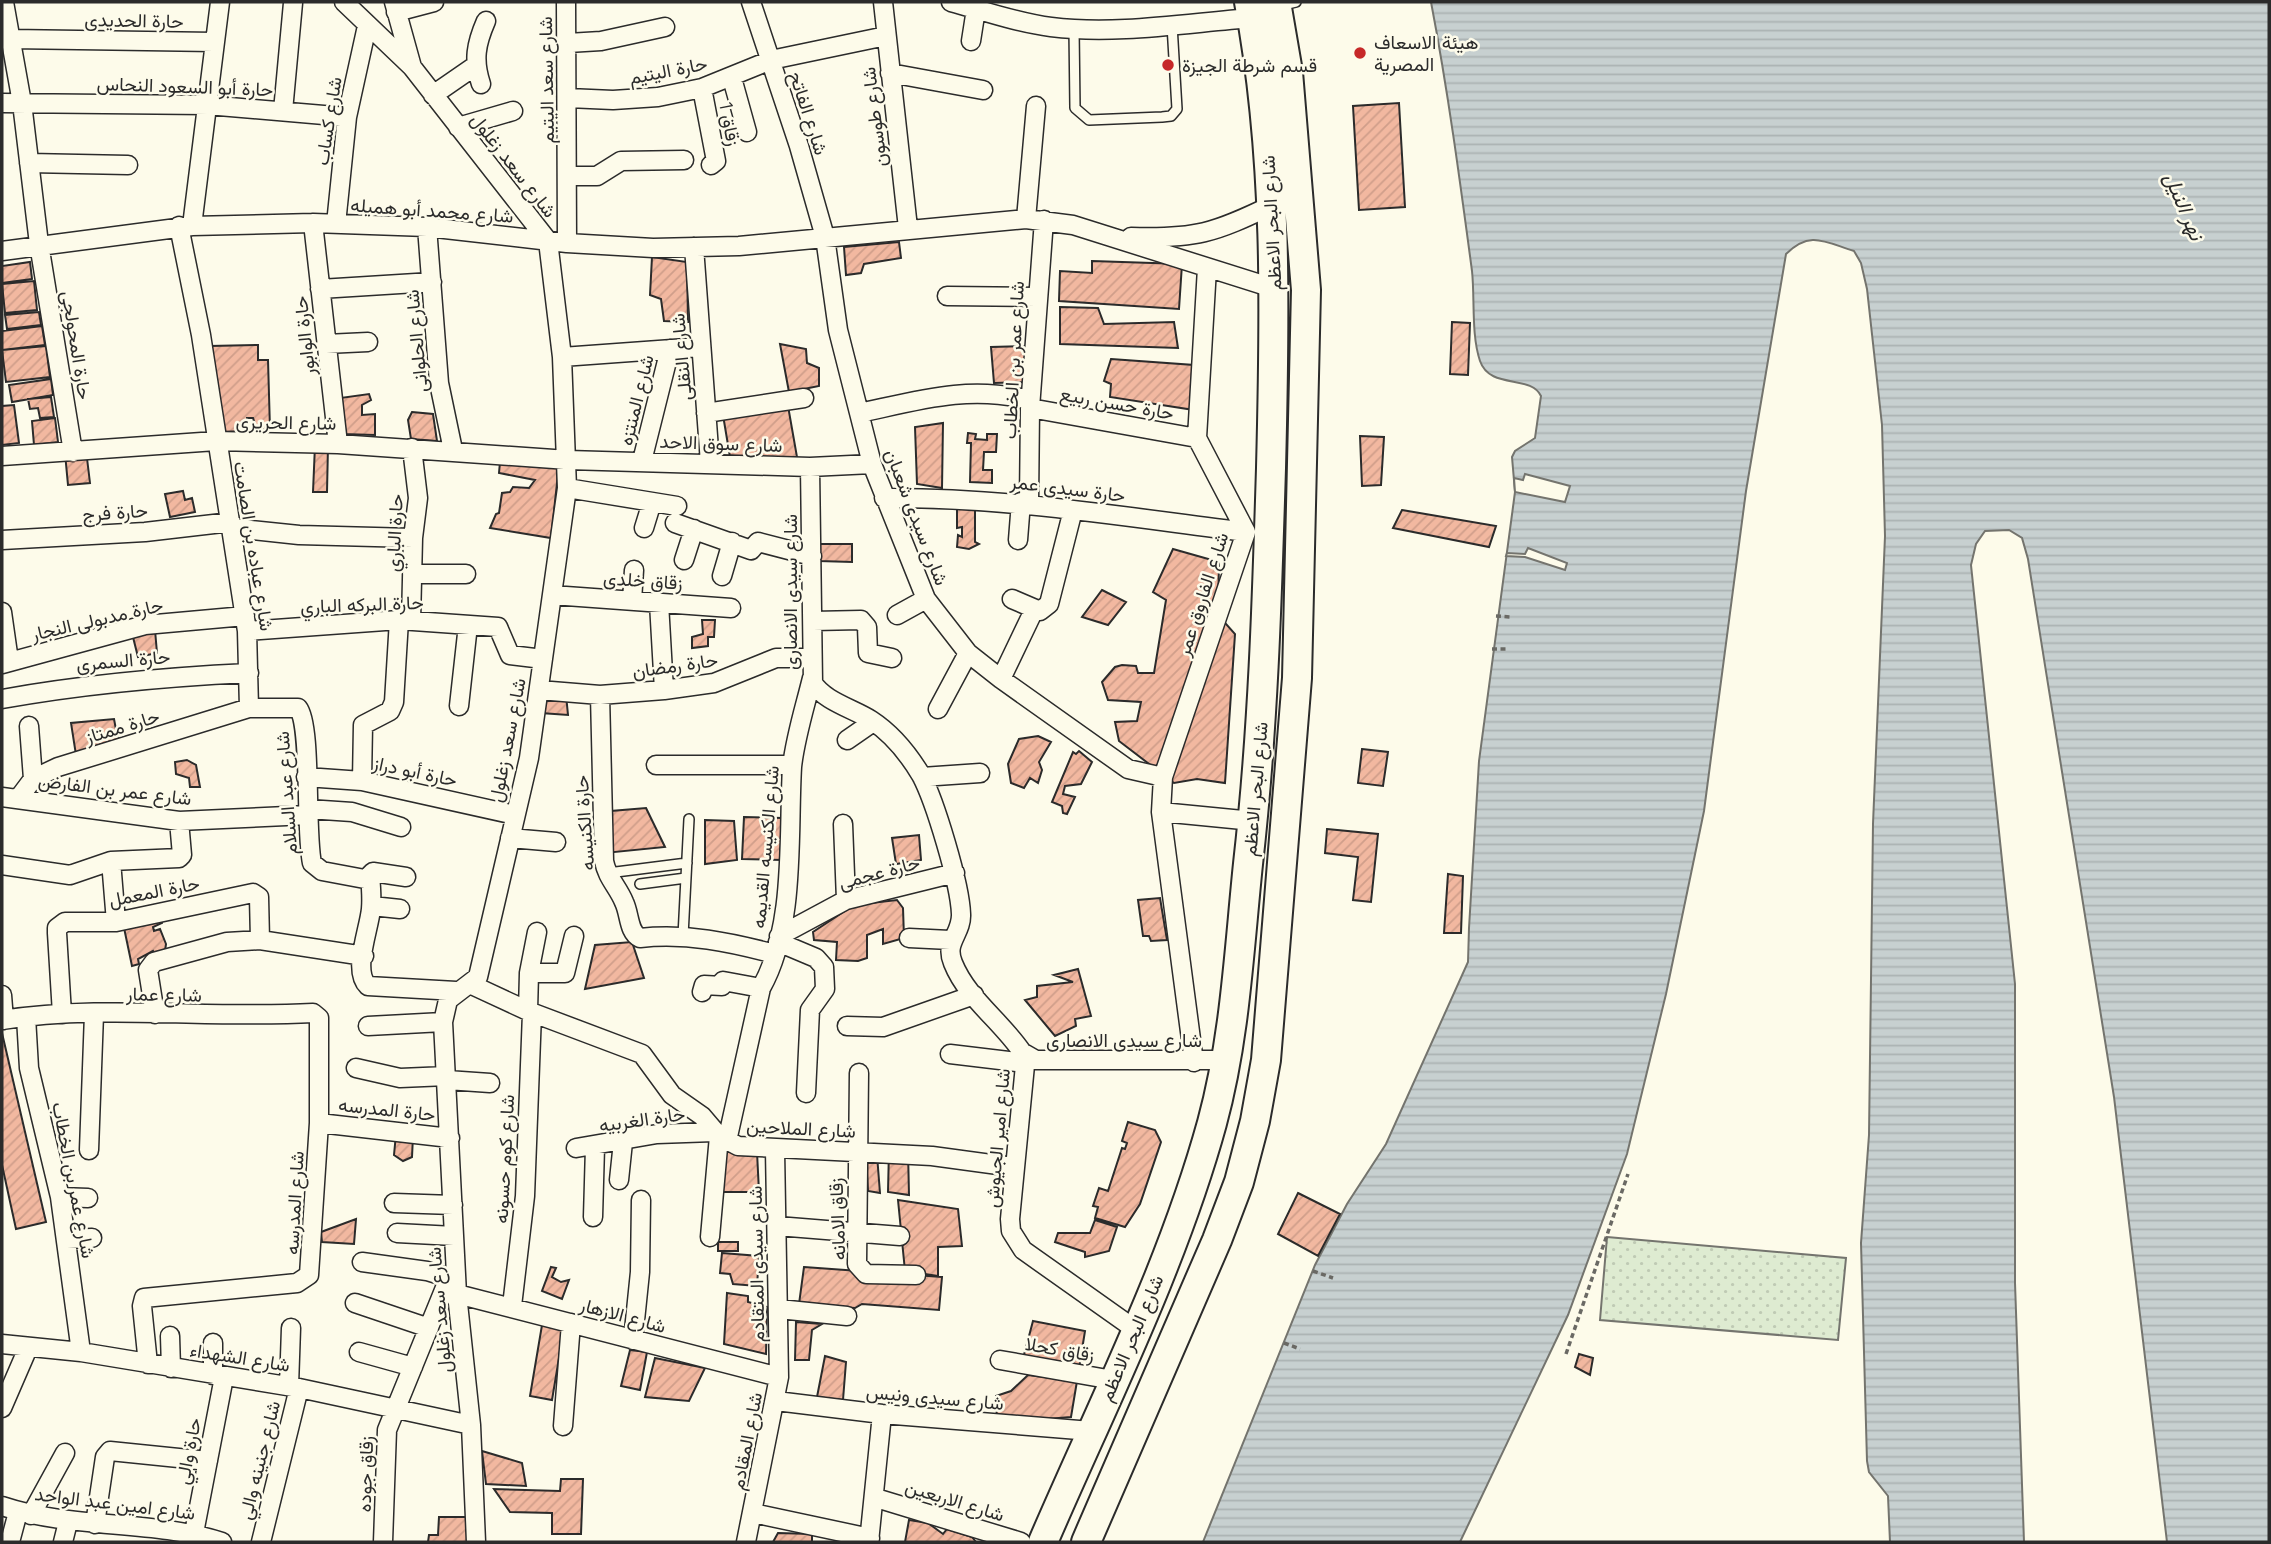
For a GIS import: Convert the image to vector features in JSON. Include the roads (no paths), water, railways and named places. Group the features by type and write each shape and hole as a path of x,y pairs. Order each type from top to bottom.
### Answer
{"main road":[{"name":"شارع البحر الاعظم","path":"1043,1542 1136,1329 1193,1185 1227,1060 1253,821 1265,676 1276,289 1272,205 1270,6"},
{"name":"شارع البحر الاعظم","path":"1086,1542 1217,1240 1242,1170 1266,1060 1297,678 1306,290 1288,72 1270,6"}],"street":[{"name":"حارة المحولجى","path":"4,2 22,103 39,244 73,452"},
{"name":"شارع عباده بن الصامت","path":"219,2 207,105 185,226 246,623 250,673 249,708"},
{"name":"شارع سعد زغلول","path":"344,2 412,67 548,241 562,357 567,488 529,758 480,968 443,1010 453,1205 454,1284 471,1425 476,1542"},
{"path":"412,67 395,7 434,2"},
{"name":"شارع سعد اليتيم","path":"566,2 567,243"},
{"name":"شارع الفاتح","path":"751,2 825,237"},
{"name":"شارع طوسون","path":"883,2 908,228"},
{"path":"951,2 1050,27 1074,29 1172,24 1270,6"},
{"path":"283,111 293,3"},
{"path":"971,41 976,9"},
{"path":"481,84 475,66 476,42 486,21"},
{"name":"شارع كساب","path":"336,224 347,117 367,26"},
{"name":"حارة الحديدى","path":"7,27 214,42"},
{"path":"568,43 601,41 665,27"},
{"name":"حارة اليتيم","path":"568,98 613,100 658,97 702,88 771,60 886,36"},
{"path":"433,95 475,66"},
{"path":"890,73 984,90"},
{"path":"732,78 747,132"},
{"name":"زقاق 1","path":"702,88 716,161 711,165"},
{"name":"حارة أبو السعود النحاس","path":"2,103 207,105 347,117"},
{"path":"1035,219 1036,106"},
{"path":"458,127 513,111"},
{"path":"567,176 597,176 621,161 684,160"},
{"path":"29,163 128,165"},
{"name":"شارع محمد أبو هميله","path":"1110,237 1195,237 1219,230 1272,205"},
{"name":"شارع محمد أبو هميله","path":"2,251 185,226 313,223 427,227 567,243 653,248 739,246 908,228 1035,219 1110,237 1276,289"},
{"name":"شارع عمر بن الخطاب","path":"1025,503 1037,298 1035,219"},
{"name":"حارة الوابور","path":"313,223 338,444"},
{"name":"شارع الحلوانى","path":"427,227 439,383 453,450"},
{"name":"شارع سيدى شعبان","path":"825,237 838,330 872,464 926,599 968,653 1001,679 1128,769 1163,777"},
{"name":"شارع النقلى","path":"694,247 699,347 710,463"},
{"path":"1197,438 1207,268"},
{"path":"320,289 432,282"},
{"path":"947,296 1037,298"},
{"path":"326,344 368,342"},
{"path":"562,357 699,347"},
{"name":"شارع المنتزه","path":"642,461 670,349"},
{"name":"حارة حسن ربيع","path":"860,413 952,393 978,391 1197,438"},
{"path":"706,413 804,398"},
{"name":"شارع الفاروق عمر","path":"1161,812 1163,777 1246,532 1197,438"},
{"name":"شارع الحريرى","path":"2,456 216,441 453,450 568,460"},
{"name":"حارة الباري","path":"362,781 362,726 390,711 394,702 412,574 418,498 412,448"},
{"name":"شارع سوق الاحد","path":"568,460 810,467 872,464"},
{"name":"شارع سيدى الانصارى","path":"810,467 812,678 820,692 873,722 901,747 922,777 955,873 962,918 950,940 952,962 974,995 1025,1059 1194,1062 1227,1060"},
{"path":"567,488 652,502 676,514 694,529 751,550 758,542 812,556"},
{"name":"حارة سيدى عمر","path":"884,498 953,497 1025,503 1246,532"},
{"path":"644,528 652,502"},
{"path":"1018,540 1025,503"},
{"path":"1012,599 1034,610 1045,610 1049,604 1073,510"},
{"name":"حارة فرج","path":"2,540 231,525 299,535 413,538"},
{"path":"684,560 694,529"},
{"path":"722,576 732,542"},
{"path":"632,601 634,570"},
{"path":"412,574 466,574"},
{"name":"زقاق خلدى","path":"552,595 731,608"},
{"path":"897,615 926,599"},
{"path":"659,603 664,690"},
{"path":"1001,679 1034,610"},
{"path":"2,612 6,662"},
{"name":"حارة البركه الباري","path":"246,623 405,620 498,627 512,656 543,659"},
{"path":"813,621 861,620 867,627 868,653 892,658"},
{"name":"حارة مدبولى النجار","path":"6,662 145,625 246,623"},
{"path":"459,706 468,625"},
{"path":"937,709 968,653"},
{"name":"حارة رمضان","path":"540,690 600,695 664,690 713,683 776,658 812,658"},
{"name":"حارة السمرى","path":"2,699 107,681 250,673"},
{"name":"شارع الكنيسه القديمه","path":"710,1237 720,1137 761,988 777,944 793,817 792,765 812,678"},
{"name":"حارة الكنيسه","path":"600,695 607,873 624,901 633,933 640,938 683,936"},
{"name":"شارع عبد السلام","path":"249,708 295,707 300,710 311,856 316,868 371,876"},
{"name":"حارة ممتاز","path":"10,798 33,779 58,767 249,708"},
{"path":"848,740 873,722"},
{"path":"29,726 33,779"},
{"path":"656,765 792,765"},
{"path":"922,777 980,773"},
{"name":"حارة أبو دراز","path":"306,777 362,781 515,815"},
{"name":"شارع عمر بن الفارض","path":"10,798 179,821 308,812 352,812 401,827"},
{"path":"1194,1062 1161,812 1253,821"},
{"path":"2,865 70,875 111,861 179,858 179,821"},
{"path":"843,824 846,900"},
{"path":"510,838 556,842"},
{"path":"111,861 116,922"},
{"name":"حارة عجمى","path":"777,944 846,900 955,873"},
{"path":"406,877 371,876 372,906 361,976 368,986 464,988 642,1054 655,1069 664,1087 702,1116 720,1137"},
{"name":"حارة المعمل","path":"62,1013 57,928 65,922 116,922 253,893 259,897 260,940"},
{"path":"372,906 400,909"},
{"name":"شارع كوم حسونه","path":"512,1307 525,1196 529,973 537,932"},
{"path":"529,973 565,973 575,936"},
{"path":"683,936 726,942 777,944 816,958 824,967 825,989 810,1010 806,1093"},
{"path":"909,938 950,940"},
{"path":"155,1014 148,970 151,963 227,942 260,940 364,956"},
{"path":"702,992 704,985 722,986 723,981 761,988"},
{"path":"2,995 3,1020"},
{"path":"847,1026 883,1027 974,995"},
{"name":"شارع عمار","path":"3,1020 62,1013 231,1016 313,1013 321,1022"},
{"path":"89,1150 94,1013"},
{"name":"شارع عمر بن الخطاب","path":"26,1017 29,1068 60,1197 67,1239 84,1302 80,1352"},
{"name":"شارع المدرسه","path":"148,1364 142,1307 144,1298 297,1283 309,1275 319,1123 321,1022"},
{"path":"368,1026 443,1022"},
{"path":"950,1054 1025,1059"},
{"name":"شارع امير الجيوش","path":"1025,1059 1010,1219 1015,1242 1136,1329"},
{"path":"356,1068 377,1075 400,1078 447,1078 489,1083"},
{"name":"زقاق الامانه","path":"859,1073 857,1264 862,1272 916,1275"},
{"name":"حارة المدرسه","path":"319,1123 450,1138"},
{"name":"حارة الغربيه","path":"576,1148 657,1135 720,1137"},
{"name":"شارع الملاحين","path":"720,1137 738,1146 775,1150 932,1156 1013,1167"},
{"path":"619,1180 623,1142"},
{"path":"593,1217 595,1147"},
{"name":"شارع سيدى المتقادم","path":"775,1150 779,1377"},
{"path":"60,1197 88,1198"},
{"path":"633,1340 640,1272 641,1200"},
{"path":"394,1203 453,1205"},
{"path":"777,1226 900,1236"},
{"path":"397,1233 454,1236"},
{"path":"67,1239 92,1238"},
{"name":"شارع الازهار","path":"362,1262 427,1271 512,1307 779,1377"},
{"name":"زقاق جوده","path":"383,1542 386,1441 429,1328 454,1284"},
{"path":"355,1303 429,1328"},
{"path":"779,1309 848,1316"},
{"path":"563,1426 571,1323"},
{"name":"شارع جنينه والي","path":"261,1542 294,1387 291,1328"},
{"path":"170,1336 171,1368"},
{"name":"حارة والي","path":"186,1535 208,1461 219,1376 212,1343"},
{"name":"شارع الشهداء","path":"2,1344 80,1352 294,1387 471,1425"},
{"path":"2,1408 28,1348"},
{"path":"359,1352 413,1367"},
{"name":"زقاق كحلا","path":"1000,1360 1113,1380"},
{"name":"شارع المقادم","path":"746,1542 779,1377"},
{"name":"شارع سيدى ونيس","path":"776,1401 882,1414 1091,1431"},
{"path":"753,1513 869,1540 876,1498 882,1414"},
{"path":"95,1524 105,1457 113,1451 208,1461"},
{"path":"10,1542 17,1511 65,1453"},
{"name":"شارع الاربعين","path":"876,1498 1021,1542"},
{"name":"شارع امين عبد الواحد","path":"17,1511 68,1522 95,1524 127,1535 186,1535 222,1542"},
{"path":"63,1542 68,1522"}],"lane":[{"path":"1074,29 1073,99 1080,116 1089,120 1162,117 1171,116 1177,109 1172,24"},
{"path":"683,936 690,819"},
{"path":"607,873 687,863"},
{"path":"640,884 686,878"}],"water":[{"name":"نهر النيل","path":"1431,2 2269,2 2269,1542 2167,1542 2114,1097 2028,559 2022,538 2009,530 1985,531 1976,544 1971,565 2015,984 2015,1283 2024,1542 1890,1542 1888,1496 1869,1472 1867,1461 1861,1243 1869,1135 1873,824 1885,536 1882,425 1867,289 1861,263 1854,251 1810,240 1786,254 1746,491 1704,811 1666,994 1627,1154 1568,1315 1460,1542 1203,1542 1315,1265 1347,1204 1386,1144 1468,962 1479,761 1515,492 1512,457 1515,451 1535,438 1541,396 1529,385 1492,376 1485,370 1477,351 1472,271"}],"place":[{"name":"هيئة الاسعاف المصرية","path":"1360,53"},
{"name":"قسم شرطة الجيزة","path":"1168,65"}]}
